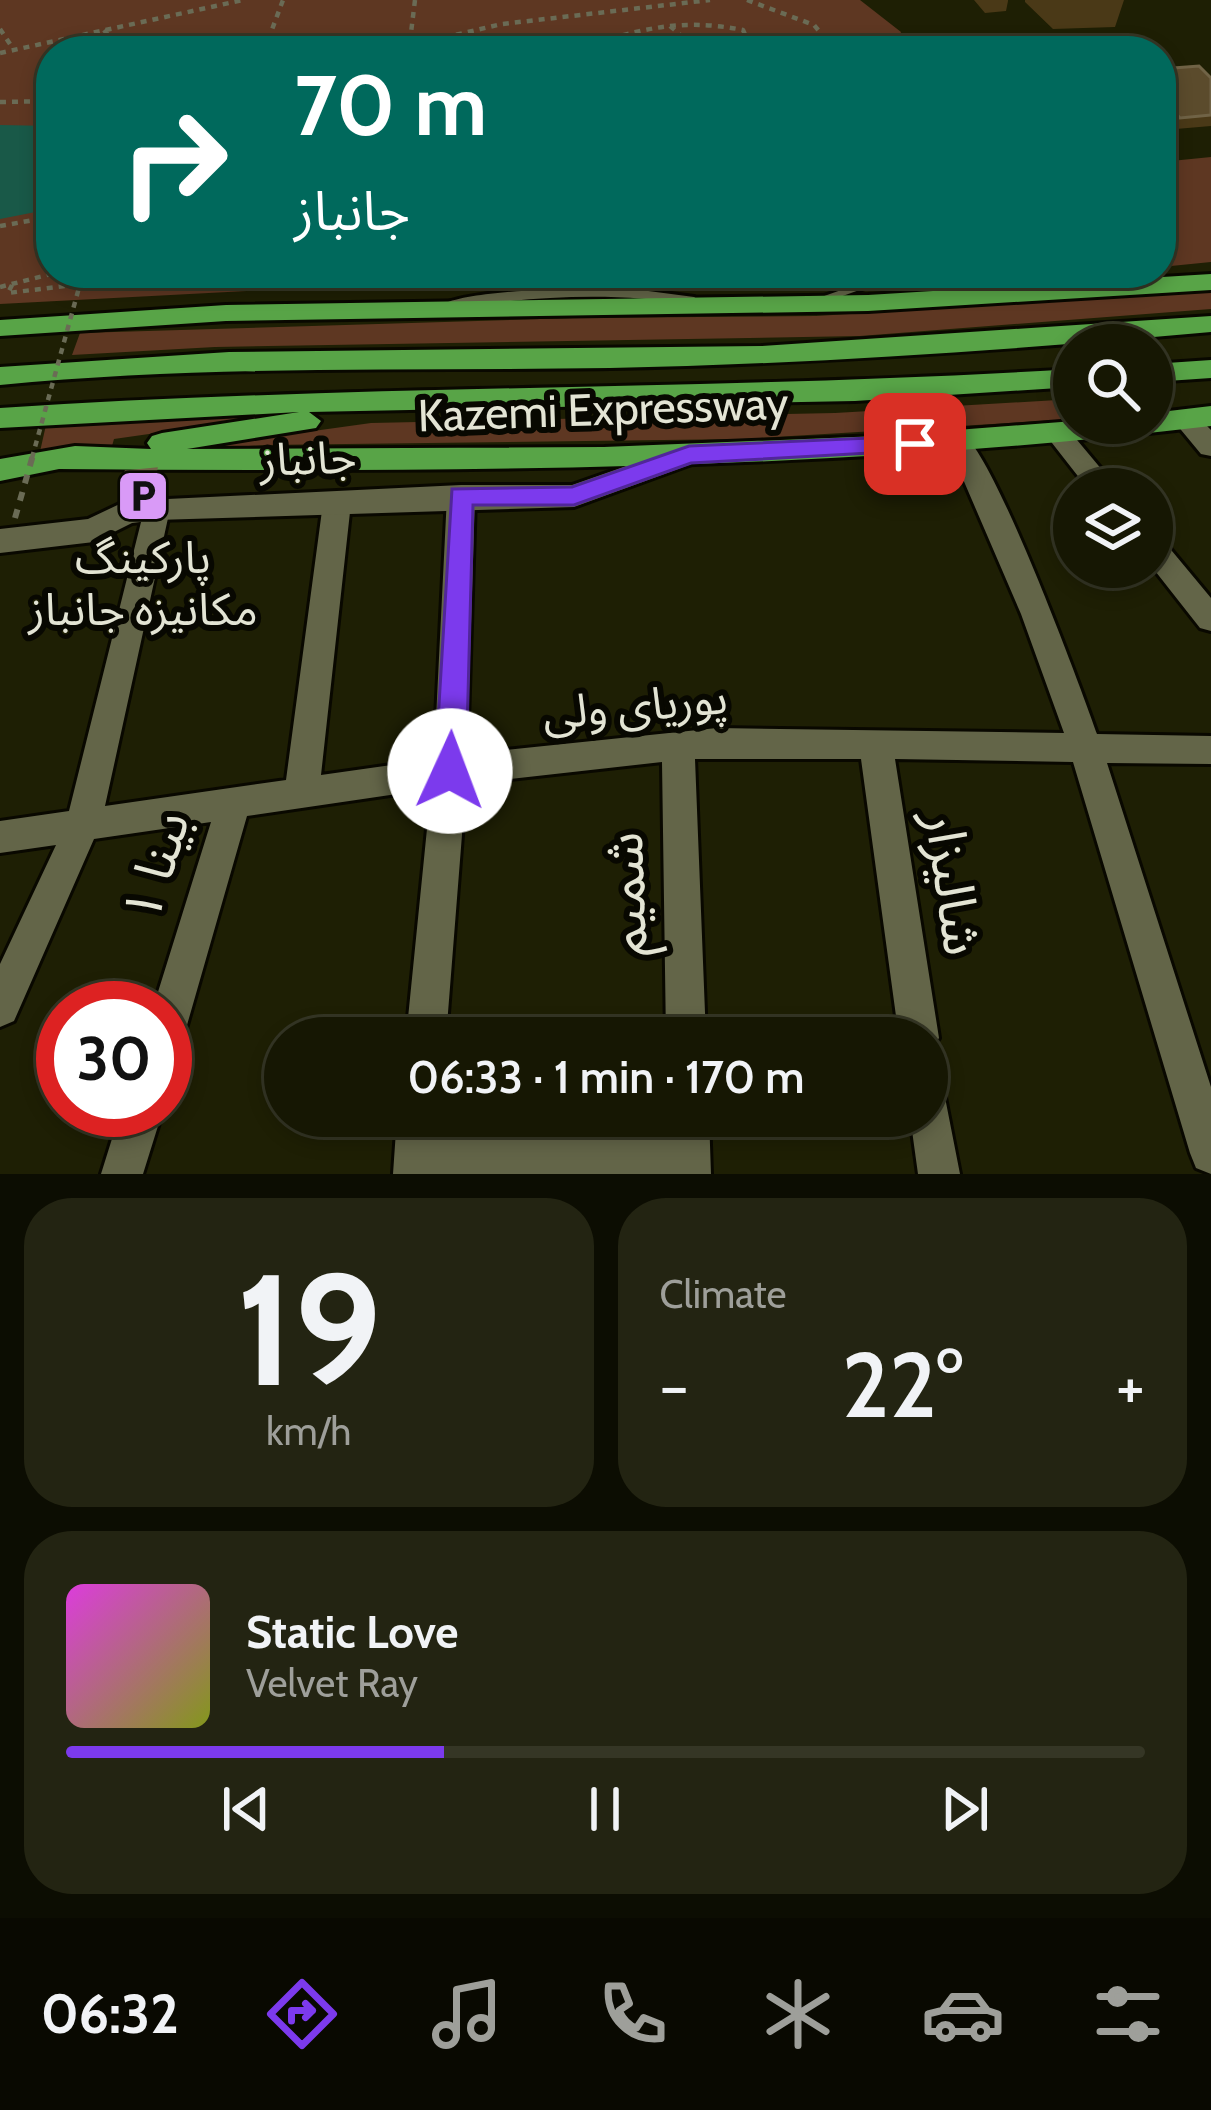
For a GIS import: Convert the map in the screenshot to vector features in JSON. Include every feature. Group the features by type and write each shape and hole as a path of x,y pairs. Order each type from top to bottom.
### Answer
{"highway":[{"path":"1176,286 1211,284"},
{"path":"0,328 226,313 720,307 1147,288"},
{"name":"Kazemi Expressway","path":"0,376 193,363 614,359 981,344 1211,324"},
{"path":"1173,372 1211,369"},
{"name":"Kazemi Expressway","path":"0,418 187,405 855,392 1053,379"},
{"path":"0,470 461,398"},
{"name":"Kazemi Expressway","path":"57,459 689,454 1053,434"}],"street":[{"path":"1198,418 1211,447"},
{"path":"960,442 986,494 1085,750 1211,1154"},
{"path":"1066,444 1086,468"},
{"name":"جانباز","path":"7,529 94,530 126,512 156,509 574,496 689,454"},
{"path":"428,1017 450,771 461,496"},
{"path":"302,792 337,503"},
{"path":"0,1007 82,824 156,509"},
{"path":"1173,573 1211,619"},
{"name":"پوریای ولی","path":"0,837 450,771 717,742 1211,750"},
{"name":"شالیزار","path":"876,745 916,1017"},
{"name":"شمیم","path":"678,746 685,1017"},
{"name":"بینا ۱","path":"180,981 234,802"},
{"path":"122,1174 134,1137"},
{"path":"416,1146 690,1168 689,1137"},
{"path":"934,1137 939,1174"}],"lane":[{"path":"812,303 857,288"},
{"path":"381,312 558,290 659,294 720,307"}],"path":[{"path":"77,36 243,0"},
{"path":"270,36 283,0"},
{"path":"411,36 415,0"},
{"path":"447,36 710,0"},
{"path":"747,0 814,25 823,36"},
{"path":"622,36 668,24 721,23 742,30 745,36"},
{"path":"668,24 682,36"},
{"path":"0,29 14,50"},
{"path":"104,30 109,36"},
{"path":"0,53 36,45"},
{"path":"0,102 36,101"},
{"path":"0,226 36,220"},
{"path":"0,286 36,278"},
{"path":"12,284 8,293 48,288"},
{"path":"7,529 79,288"}],"shaded area":[{"path":"0,0 860,0 901,32 900,36 36,36 36,288 302,288 0,304"},
{"path":"1211,157 1211,262 1176,266 1176,160"},
{"path":"1211,292 1211,309 860,336 215,347 72,355 80,333 573,318 816,316"},
{"path":"1053,400 1053,420 743,439 265,445 169,451 371,423 835,413"},
{"path":"276,416 114,439 112,446 39,456 46,425"}],"water":[{"path":"0,125 36,126 36,212 0,219"}],"building":[{"path":"1199,66 1211,78 1211,115 1180,118 1176,114 1176,68"},
{"path":"156,469 151,497 120,500 126,472"}],"place":[{"name":"پارکینگ مکانیزه جانباز","path":"143,496"}],"route":[{"path":"450,771 461,496 574,496 689,454 915,444"}]}
